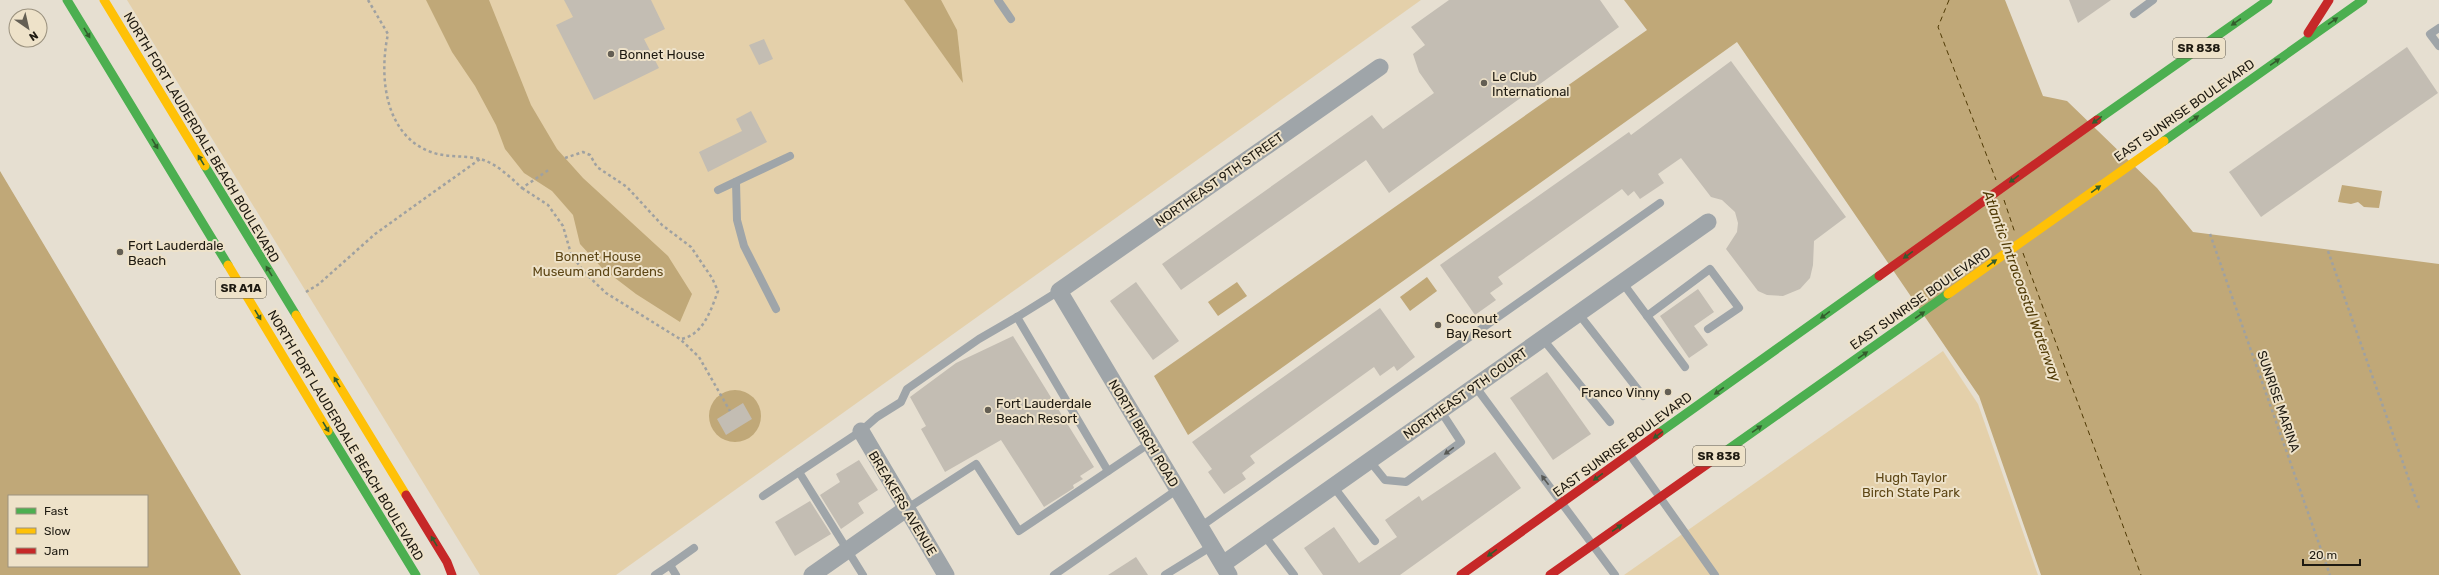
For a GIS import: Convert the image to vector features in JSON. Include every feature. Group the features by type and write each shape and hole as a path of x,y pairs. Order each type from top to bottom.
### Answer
{"main road":[{"name":"NORTH FORT LAUDERDALE BEACH BOULEVARD","path":"67,0 416,575"},
{"name":"NORTH FORT LAUDERDALE BEACH BOULEVARD","path":"104,0 447,562 452,575"},
{"name":"EAST SUNRISE BOULEVARD","path":"1461,575 2129,97 2268,0"},
{"path":"2302,42 2330,0"},
{"name":"EAST SUNRISE BOULEVARD","path":"1550,575 2363,0"}],"street":[{"name":"NORTHEAST 9TH STREET","path":"1059,291 1380,67"},
{"name":"NORTHEAST 9TH COURT","path":"1226,569 1264,534 1708,222"},
{"name":"NORTH BIRCH ROAD","path":"1059,291 1226,569"},
{"name":"BREAKERS AVENUE","path":"861,431 946,575"},
{"path":"812,575 906,509"}],"lane":[{"path":"998,0 1012,19"},
{"path":"2134,14 2153,0"},
{"path":"2439,28 2430,34 2439,46"},
{"path":"718,190 790,156"},
{"path":"736,182 738,220 744,246 776,309"},
{"path":"1200,527 1660,203"},
{"path":"1647,316 1710,269 1739,308 1708,329"},
{"path":"1622,282 1685,367"},
{"path":"763,496 861,431 877,417 900,402 907,389 978,339 1059,291"},
{"path":"1578,313 1643,396"},
{"path":"1017,317 1108,471"},
{"path":"1542,338 1610,422"},
{"path":"1475,386 1563,502 1615,575"},
{"path":"1370,460 1385,480 1406,482 1461,442 1440,410"},
{"path":"906,509 976,464 1019,531 1150,443"},
{"path":"1630,455 1715,575"},
{"path":"798,472 863,575"},
{"path":"1333,486 1375,541"},
{"path":"1054,575 1178,489"},
{"path":"1264,534 1294,575"},
{"path":"1165,575 1212,546"},
{"path":"655,575 694,548"},
{"path":"670,565 676,575"}],"path":[{"path":"368,0 388,34 384,51 384,83 394,119 411,141 431,152 480,159 503,171 522,188 548,205 563,226 571,254 584,272 606,292 680,339 699,357 730,411"},
{"path":"566,158 583,152 590,155 598,166 627,187 662,225 691,247 701,260 718,291 709,317 692,335 680,339"},
{"path":"306,292 319,284 375,234 480,159"},
{"path":"522,188 550,168"},
{"name":"SUNRISE MARINA","path":"2210,234 2330,575"},
{"path":"2328,250 2419,508"}],"green space":[{"name":"Bonnet House Museum and Gardens","path":"127,0 1421,0 616,575 480,575"},
{"name":"Hugh Taylor Birch State Park","path":"1943,351 1978,404 2038,575 1624,575"}],"water":[{"path":"426,0 489,0 531,105 557,149 583,178 668,256 692,294 680,322 636,294 602,268 580,244 573,215 552,191 524,173 505,149 496,125 475,86 452,52"},
{"path":"904,0 941,0 957,30 963,83"},
{"name":"Atlantic Intracoastal Waterway","path":"1624,0 2005,0 2043,96 2067,101 2157,188 2193,232 2439,264 2439,575 2041,575 1979,396 1737,42 1188,435 1154,376 1647,30"},
{"path":"0,171 241,575 0,575"},
{"path":"2342,185 2382,191 2379,208 2364,207 2358,202 2351,204 2338,202"},
{"path":"1427,277 1437,291 1410,311 1400,297"},
{"path":"1237,282 1247,296 1218,316 1208,302"},
{"path":"735,390 745,392 753,398 759,406 761,416 759,426 753,434 745,440 735,442 725,440 717,434 711,426 709,416 711,406 717,398 725,392"}],"building":[{"name":"Bonnet House","path":"564,0 651,0 665,29 644,39 659,68 594,100 556,25 573,17"},
{"name":"Le Club International","path":"1449,0 1600,0 1619,27 1389,193 1366,160 1181,290 1162,264 1372,115 1383,129 1434,93 1419,72 1413,54 1425,45 1411,27"},
{"path":"2069,0 2111,0 2078,23"},
{"path":"764,39 773,59 759,65 749,45"},
{"path":"2407,47 2438,93 2261,217 2229,172"},
{"path":"1731,61 1846,217 1814,241 1813,265 1810,278 1800,289 1783,296 1767,295 1758,291 1726,249 1737,232 1738,223 1735,212 1722,200 1711,197 1681,158 1658,174 1664,183 1640,199 1634,191 1628,196 1622,189 1498,277 1503,284 1490,293 1496,300 1475,315 1440,265 1629,132 1631,135"},
{"path":"751,111 767,142 708,172 699,152 742,131 736,119"},
{"path":"1136,282 1179,341 1153,360 1110,301"},
{"path":"1698,289 1714,312 1694,326 1708,345 1689,358 1660,316"},
{"path":"1380,308 1415,357 1397,371 1394,366 1380,376 1374,367 1250,456 1255,463 1242,473 1246,479 1224,494 1208,472 1212,469 1192,442"},
{"name":"Fort Lauderdale Beach Resort","path":"1013,336 1094,467 1080,476 1083,479 1073,485 1074,488 1044,507 1001,440 945,472 921,429 926,426 910,397 956,363"},
{"path":"1547,372 1591,434 1553,460 1510,398"},
{"path":"743,403 752,419 726,435 717,419"},
{"path":"1495,452 1521,488 1400,575 1323,575 1304,548 1334,527 1359,563 1397,537 1385,520 1419,496 1422,501"},
{"path":"859,460 878,490 858,503 864,513 841,529 820,495 840,482 836,474"},
{"path":"810,501 831,534 795,556 775,522"},
{"path":"1136,557 1148,575 1108,575"}],"ferry route":[{"path":"1949,0 1938,27 1996,180"},
{"path":"2004,200 2015,233"},
{"path":"2023,253 2141,575"}],"traffic: fast":[{"path":"67,0 228,265"},
{"path":"2097,120 2268,0"},
{"path":"2164,141 2363,0"},
{"path":"205,166 296,315"},
{"path":"1659,433 1879,276"},
{"path":"1723,453 1948,294"},
{"path":"328,431 416,575"}],"traffic: slow":[{"path":"104,0 205,166"},
{"path":"1948,294 2164,141"},
{"path":"228,265 328,431"},
{"path":"296,315 406,495"}],"traffic: jam":[{"path":"2308,33 2329,0"},
{"path":"1879,276 2097,120"},
{"path":"1461,575 1659,433"},
{"path":"1550,575 1723,453"},
{"path":"406,495 447,562 452,575"}],"place":[{"name":"Bonnet House","path":"611,54"},
{"name":"Le Club International","path":"1484,83"},
{"name":"Fort Lauderdale Beach","path":"120,252"},
{"name":"Coconut Bay Resort","path":"1438,325"},
{"name":"Franco Vinny","path":"1668,392"},
{"name":"Fort Lauderdale Beach Resort","path":"988,410"}]}
